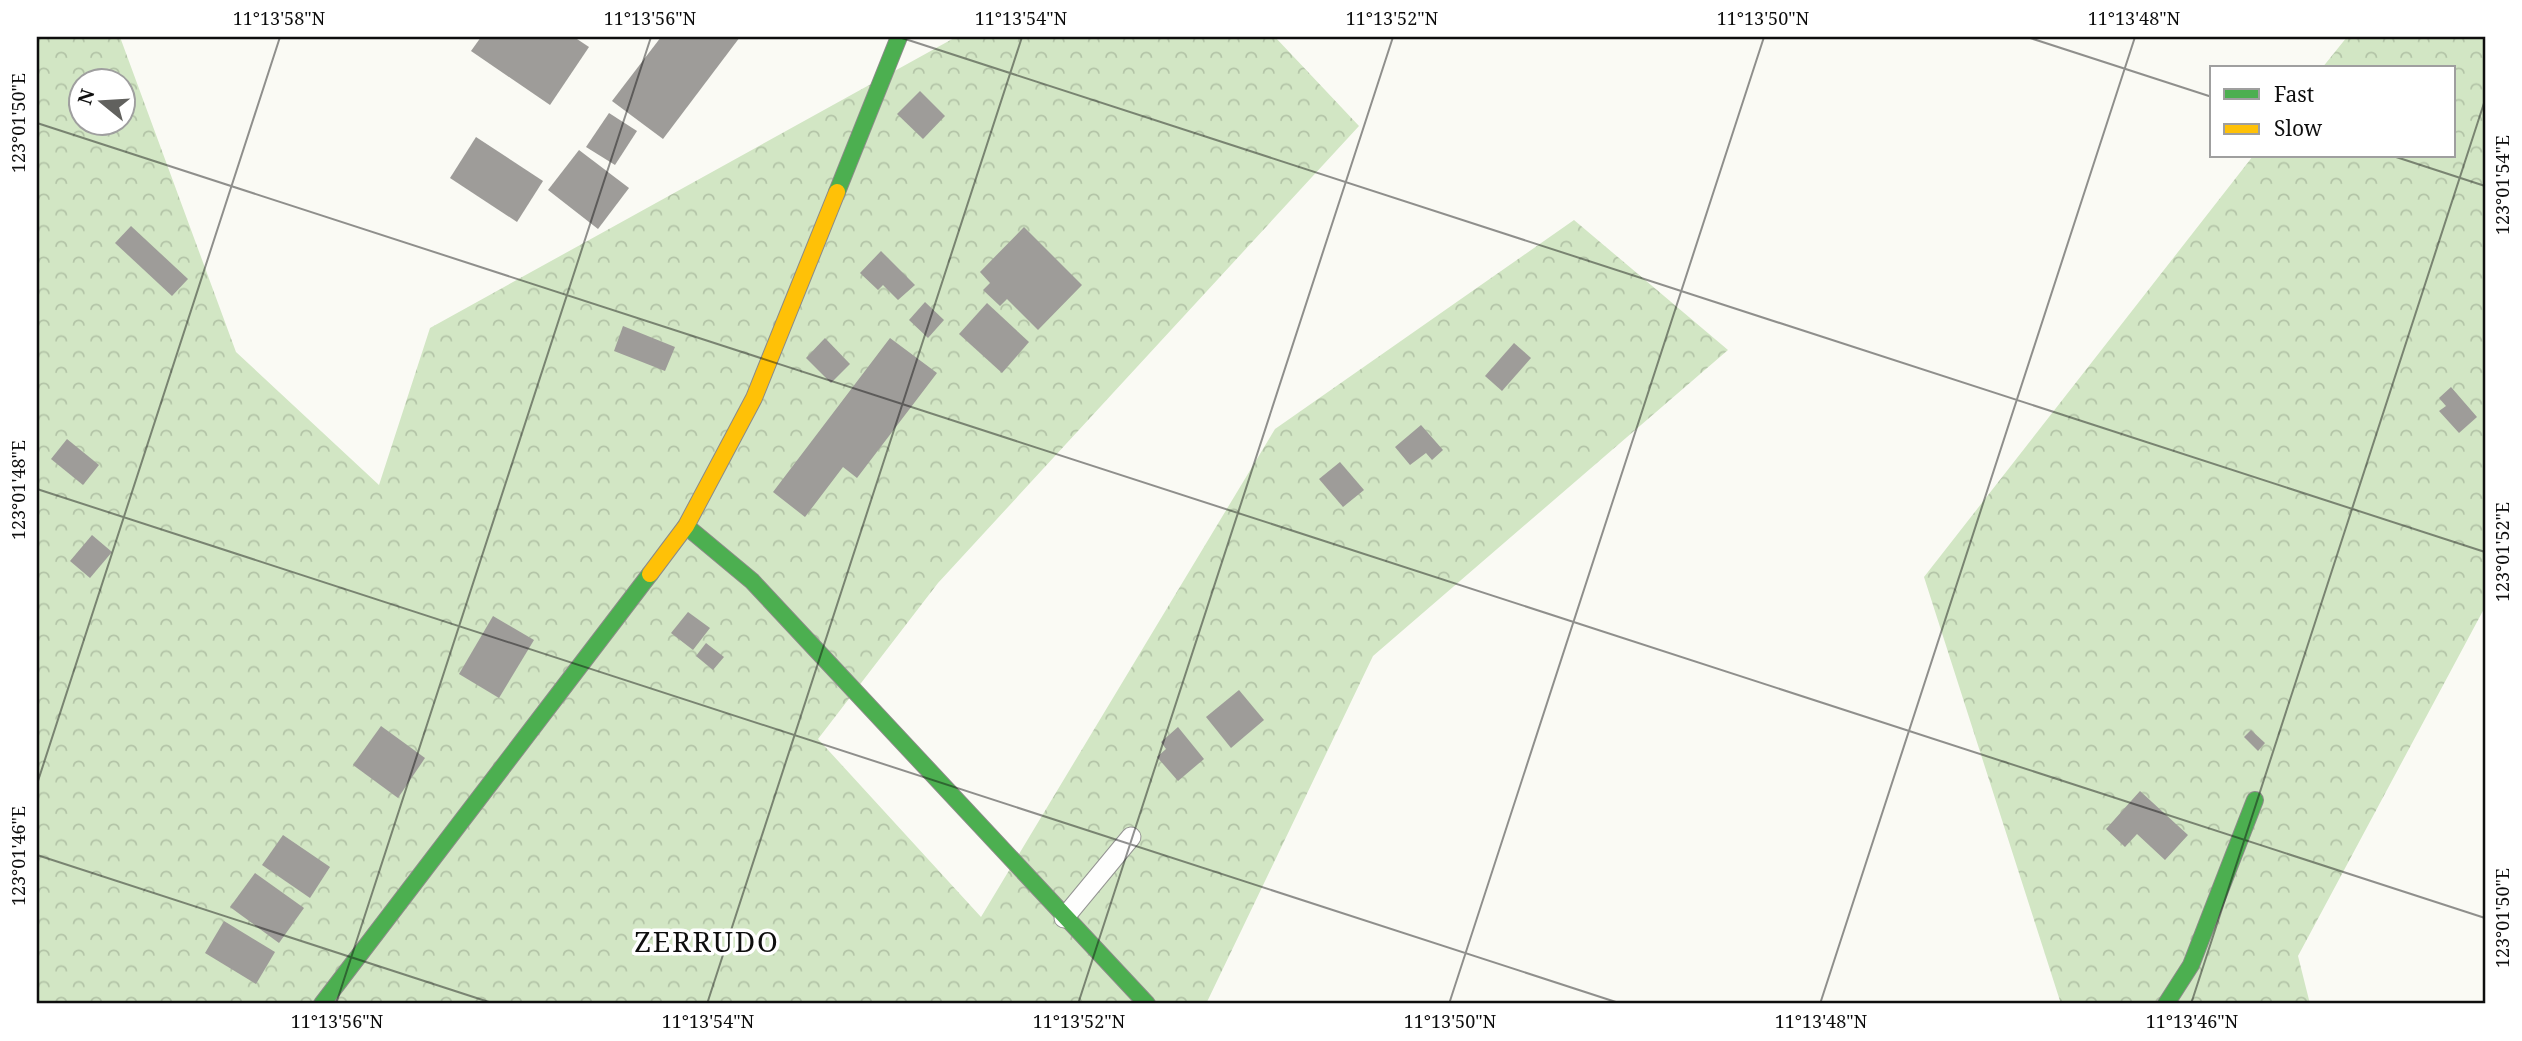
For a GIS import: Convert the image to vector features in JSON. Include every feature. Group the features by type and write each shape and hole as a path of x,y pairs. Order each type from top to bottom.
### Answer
{"street":[{"path":"321,1004 685,526 754,398 899,37"},
{"path":"685,526 752,581 1147,1004"},
{"path":"2166,1004 2191,965 2255,800"}],"lane":[{"path":"1064,918 1131,838"}],"green space":[{"path":"37,37 120,37 131,66 66,66 66,136 136,136 136,80 236,352 379,485 430,328 956,37 1275,37 1359,126 938,583 818,739 981,917 1275,429 1574,220 1728,350 1373,656 1206,1004 37,1004"},
{"path":"2347,37 2485,37 2485,607 2298,956 2310,1004 2061,1004 1924,577 2251,158 2456,158 2456,66 2324,66"}],"building":[{"path":"481,37 574,37 589,47 550,105 471,51"},
{"path":"661,37 740,37 663,139 612,101"},
{"path":"920,91 945,116 923,139 897,114"},
{"path":"609,113 637,131 615,165 586,147"},
{"path":"476,137 543,181 517,222 450,178"},
{"path":"579,150 629,188 598,229 548,190"},
{"path":"131,226 188,279 172,296 115,243"},
{"path":"1024,227 1082,285 1038,330 1007,299 1000,306 983,290 990,283 980,272"},
{"path":"881,251 915,285 898,300 883,285 878,290 860,273"},
{"path":"925,302 944,320 928,338 909,320"},
{"path":"987,303 1029,342 1002,373 959,334"},
{"path":"623,326 675,347 665,371 614,351"},
{"path":"825,338 850,364 831,383 806,358"},
{"path":"890,338 937,373 857,478 843,467 805,517 773,492"},
{"path":"1514,343 1531,358 1502,391 1485,376"},
{"path":"2451,387 2477,417 2459,433 2439,411 2446,406 2439,398"},
{"path":"1421,425 1443,450 1432,460 1426,453 1410,465 1395,447"},
{"path":"67,439 99,465 83,485 51,459"},
{"path":"1340,462 1364,490 1343,507 1319,479"},
{"path":"92,535 112,552 90,578 70,561"},
{"path":"688,612 710,628 693,650 671,633"},
{"path":"493,616 534,640 499,698 459,674"},
{"path":"706,643 724,657 713,670 696,656"},
{"path":"1239,690 1264,720 1231,748 1206,717"},
{"path":"381,726 425,758 398,798 353,765"},
{"path":"1178,727 1204,759 1178,781 1157,757 1166,749 1161,742"},
{"path":"2251,730 2265,743 2258,751 2244,737"},
{"path":"2140,791 2188,835 2165,860 2137,834 2125,847 2106,829"},
{"path":"283,835 330,867 310,898 262,865"},
{"path":"255,873 304,908 279,943 230,907"},
{"path":"224,921 275,952 256,984 205,953"}],"traffic: fast":[{"path":"837,192 899,37"},
{"path":"686,526 752,581 1147,1004"},
{"path":"322,1004 650,574"},
{"path":"2166,1004 2191,965 2255,800"}],"traffic: slow":[{"path":"650,574 686,526 754,398 837,192"}],"district":[{"name":"ZERRUDO","path":"707,942"}]}
